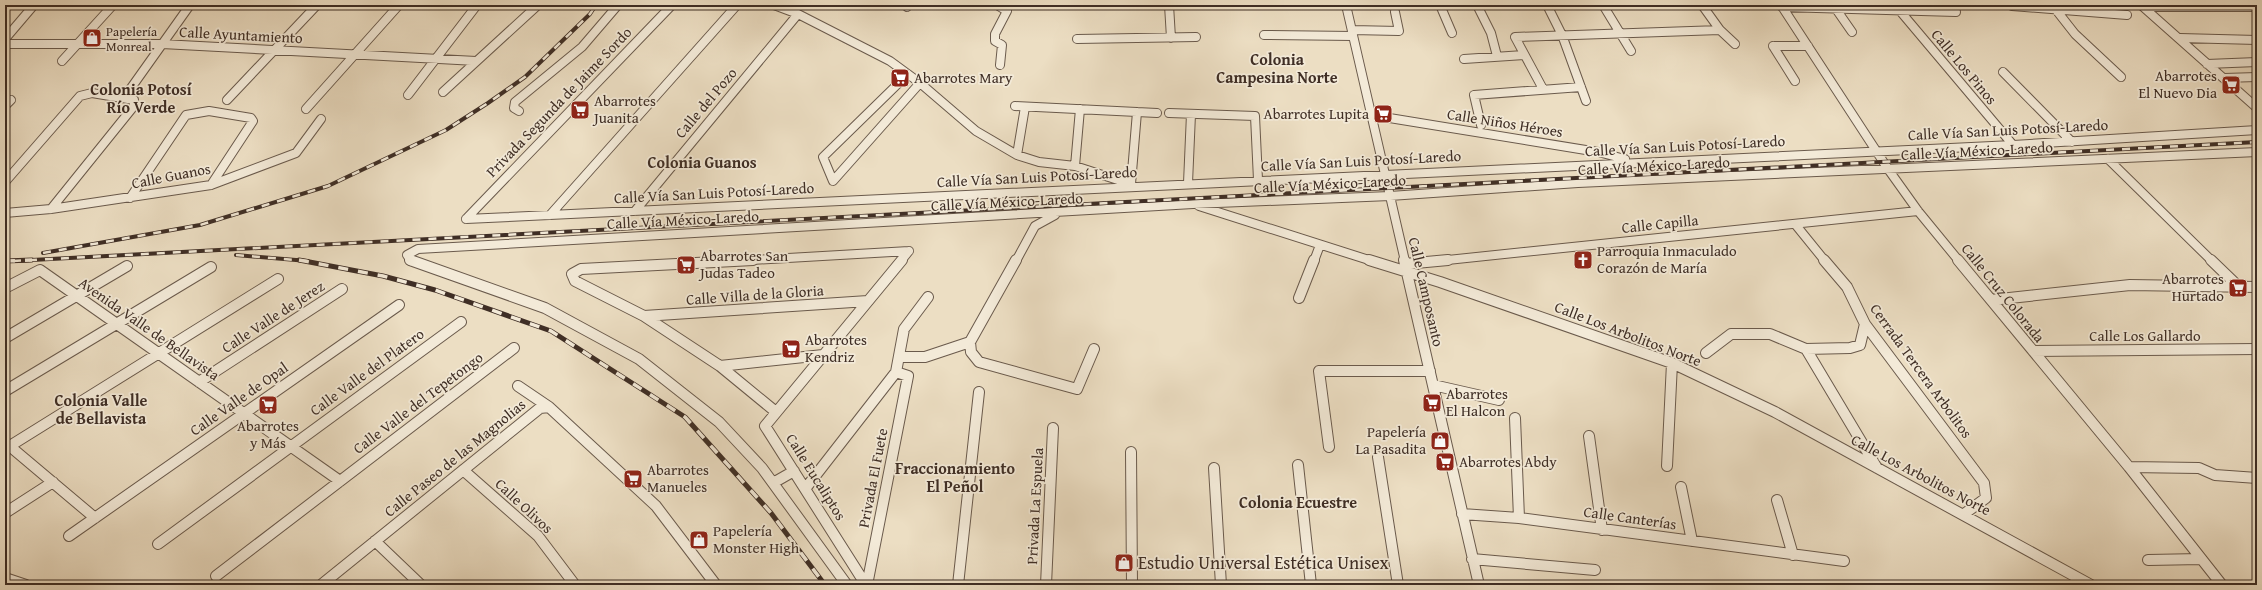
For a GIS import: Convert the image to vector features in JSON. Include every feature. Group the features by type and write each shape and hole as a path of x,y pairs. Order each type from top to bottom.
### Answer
{"street":[{"path":"5,39 34,5"},
{"path":"62,61 113,5"},
{"path":"131,88 190,5"},
{"path":"227,100 317,5"},
{"path":"306,110 399,5"},
{"path":"408,95 434,59 477,5"},
{"path":"443,92 538,5"},
{"path":"519,111 514,108 518,99 582,46 618,5"},
{"name":"Privada Segunda de Jaime Sordo","path":"466,219 672,5"},
{"path":"550,215 737,5"},
{"path":"774,5 798,14 890,61 920,83 976,131 1017,155 1039,162 1075,166 1134,185 1137,112"},
{"path":"997,5 1007,11 995,34 995,41 1002,45 1000,65"},
{"path":"1169,5 1171,38"},
{"name":"Calle Camposanto","path":"1346,5 1405,268 1479,585"},
{"path":"1440,5 1452,33"},
{"path":"1477,5 1491,33 1491,39 1497,56"},
{"path":"1547,5 1562,35 1586,101"},
{"path":"1603,5 1631,51"},
{"path":"1702,5 1720,30 1735,44"},
{"path":"1781,6 1836,9 1897,7 1956,12"},
{"name":"Calle Cruz Colorada","path":"1781,6 1888,169 1918,211 2129,467 2222,585"},
{"path":"2012,6 2053,7 2127,15"},
{"path":"2143,6 2257,7"},
{"path":"2143,6 2257,108"},
{"name":"Calle Los Pinos","path":"1897,7 2012,145"},
{"path":"2053,7 2075,34 2121,77"},
{"path":"1836,9 1852,32"},
{"path":"1264,35 1352,33 1399,30 1394,12"},
{"name":"Calle del Pozo","path":"635,210 798,14"},
{"path":"1543,89 1515,37 1620,32 1720,30"},
{"path":"1077,39 1196,37"},
{"path":"2180,38 2257,40"},
{"name":"Calle Ayuntamiento","path":"5,44 162,44 476,61"},
{"path":"1795,80 1773,46 1808,46"},
{"path":"1464,59 1524,55"},
{"path":"2207,64 2257,62"},
{"path":"2003,72 2072,142"},
{"path":"908,74 823,157 832,181 920,83"},
{"path":"2224,78 2257,77"},
{"path":"1481,125 1474,95 1581,87"},
{"path":"5,182 80,96 85,94 134,100 134,106 51,209"},
{"path":"1015,106 1156,113"},
{"path":"1017,155 1025,107"},
{"path":"1075,166 1080,109"},
{"path":"130,198 186,115 193,111 210,111 251,118 254,121 211,185"},
{"path":"1169,113 1255,116 1258,180"},
{"path":"1188,183 1191,114"},
{"name":"Calle Niños Héroes","path":"1371,115 1598,152 1634,162"},
{"name":"Calle Guanos","path":"5,213 51,209 211,185 296,153 321,119"},
{"name":"Calle Vía San Luis Potosí-Laredo","path":"466,219 1134,185 2012,145 2257,130"},
{"name":"Calle Vía México-Laredo","path":"773,483 762,468 720,422 639,359 545,308 412,262 407,255 418,249 1060,213 1193,204 1390,196 1578,183 2257,152"},
{"path":"2108,159 2239,287"},
{"name":"Calle Los Arbolitos Norte","path":"1193,204 1320,245 1405,268 1440,282 1672,363 1774,412 1877,469 1964,514 2090,585"},
{"name":"Calle Capilla","path":"1405,268 1918,211"},
{"path":"1060,213 1047,218 1035,226 970,342 971,352 979,362 1077,389 1094,349"},
{"name":"Cerrada Tercera Arbolitos","path":"1794,224 1847,287 1865,324 1984,484 1986,498 1964,514"},
{"path":"1299,298 1320,245"},
{"path":"909,251 776,412 720,366 644,316 575,281 572,274 581,268 909,251"},
{"path":"5,338 128,266"},
{"path":"5,391 211,267"},
{"name":"Avenida Valle de Bellavista","path":"5,288 40,270 340,481"},
{"path":"95,518 53,482 7,446 278,279"},
{"path":"1991,300 2130,285 2257,287"},
{"name":"Calle Valle de Jerez","path":"199,382 342,288"},
{"path":"805,489 896,372 904,329 928,297"},
{"name":"Calle Villa de la Gloria","path":"644,316 868,302"},
{"name":"Calle Valle de Opal","path":"69,536 399,305"},
{"name":"Calle Valle del Platero","path":"158,544 461,322"},
{"path":"1706,353 1731,334 1770,334 1806,349 1850,348 1860,344 1865,324"},
{"path":"899,357 925,356 970,342"},
{"name":"Calle Valle del Tepetongo","path":"216,576 514,348"},
{"path":"1806,349 1877,469"},
{"name":"Calle Los Gallardo","path":"2033,351 2257,349"},
{"path":"720,366 823,355"},
{"path":"1666,466 1672,363"},
{"path":"1329,447 1319,371 1430,372"},
{"name":"Privada El Fuete","path":"867,585 908,376 896,372"},
{"path":"518,386 549,407"},
{"path":"1433,386 1499,400"},
{"path":"958,585 979,392"},
{"name":"Calle Paseo de las Magnolias","path":"321,585 540,408 549,407 656,506 716,585"},
{"name":"Calle Eucaliptos","path":"776,412 766,426 867,585"},
{"path":"1515,418 1519,518"},
{"name":"Privada La Espuela","path":"1046,585 1053,428"},
{"path":"1589,436 1602,530"},
{"path":"1132,452 1132,585"},
{"path":"1378,457 1398,585"},
{"path":"1298,465 1311,585"},
{"path":"2129,467 2200,468 2215,474 2257,478"},
{"path":"1214,468 1221,585"},
{"name":"Calle Olivos","path":"463,470 538,536 575,585"},
{"path":"794,471 773,483 847,585"},
{"path":"5,513 53,482"},
{"path":"1681,487 1692,541"},
{"path":"1777,500 1793,556"},
{"name":"Calle Canterías","path":"1462,514 1519,518 1793,556 1844,561"},
{"path":"375,541 421,585"},
{"path":"1472,559 1595,570"},
{"path":"2148,560 2201,559"},
{"path":"5,578 26,585"}],"railway":[{"path":"43,253 200,225 328,186 446,130 488,103 525,77 590,14 596,5"},
{"path":"32,260 2257,142"},
{"path":"236,255 301,260"},
{"path":"5,261 32,260"},
{"path":"13,261 32,260"},
{"path":"301,260 308,261"},
{"path":"301,260 383,276 435,290 551,331 685,417 771,513 825,585"}],"place":[{"name":"Papelería Monreal","path":"92,38"},
{"name":"Abarrotes Mary","path":"900,78"},
{"name":"Abarrotes El Nuevo Dia","path":"2231,85"},
{"name":"Abarrotes Juanita","path":"580,110"},
{"name":"Abarrotes Lupita","path":"1383,114"},
{"name":"Parroquia Inmaculado Corazón de María","path":"1583,260"},
{"name":"Abarrotes San Judas Tadeo","path":"686,265"},
{"name":"Abarrotes Hurtado","path":"2238,288"},
{"name":"Abarrotes Kendriz","path":"791,349"},
{"name":"Abarrotes El Halcon","path":"1432,403"},
{"name":"Abarrotes y Más","path":"268,405"},
{"name":"Papelería La Pasadita","path":"1440,441"},
{"name":"Abarrotes Abdy","path":"1445,462"},
{"name":"Abarrotes Manueles","path":"633,479"},
{"name":"Papelería Monster High","path":"699,540"},
{"name":"Estudio Universal Estética Unisex","path":"1124,563"}],"district":[{"name":"Colonia Campesina Norte","path":"1277,68"},
{"name":"Colonia Potosí Río Verde","path":"141,98"},
{"name":"Colonia Guanos","path":"702,162"},
{"name":"Colonia Valle de Bellavista","path":"101,409"},
{"name":"Fraccionamiento El Peñol","path":"955,477"},
{"name":"Colonia Ecuestre","path":"1298,502"}]}
